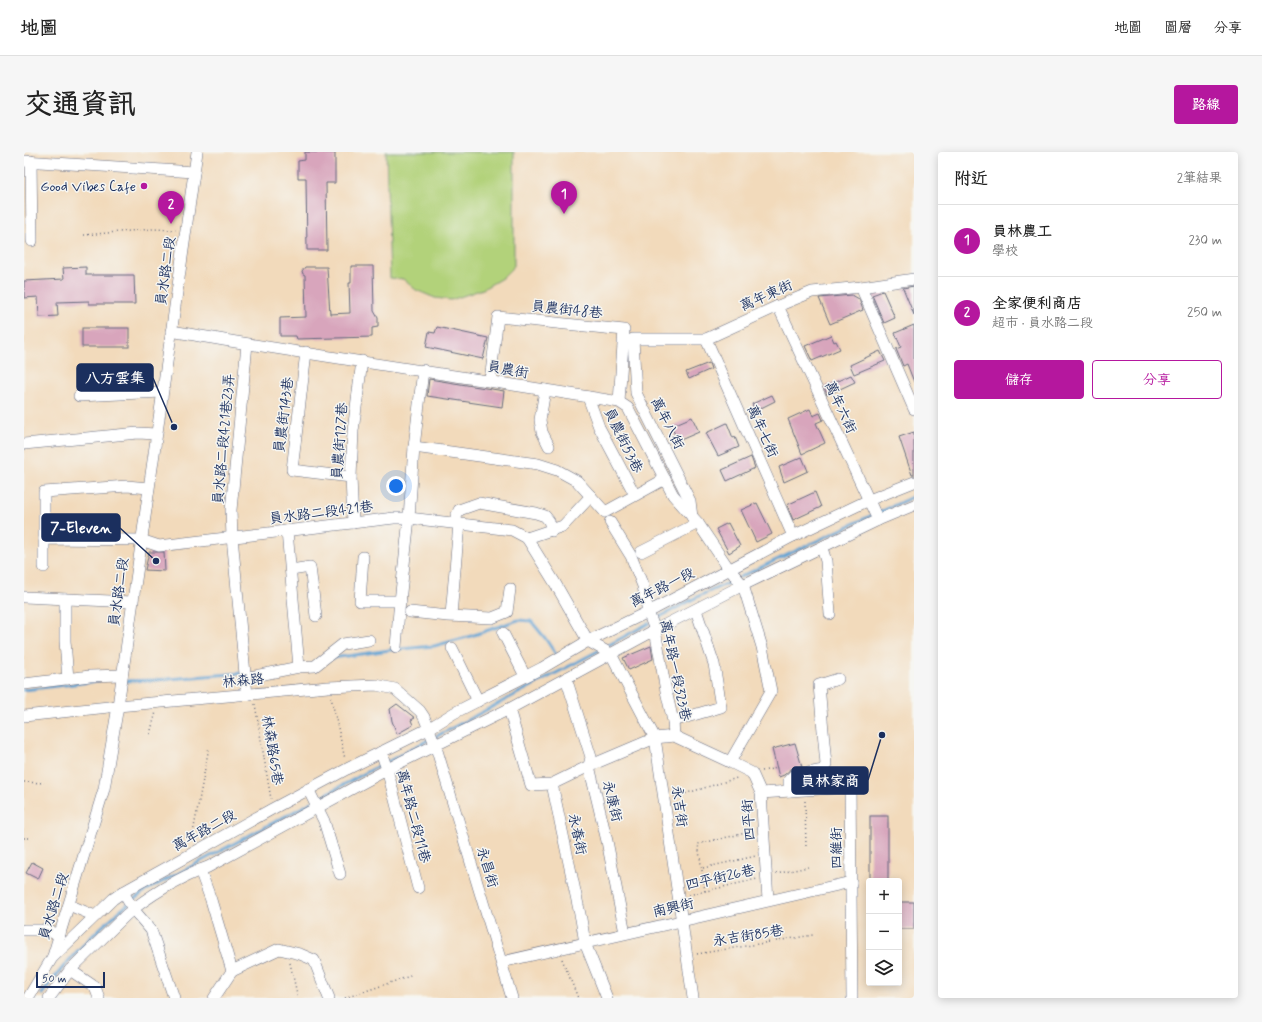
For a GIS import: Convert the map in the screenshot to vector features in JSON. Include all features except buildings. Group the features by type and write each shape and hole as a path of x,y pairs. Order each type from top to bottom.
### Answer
{"street":[{"name":"員水路二段","path":"52,958 104,789 118,706 197,152"},
{"path":"32,241 28,161 194,172"},
{"name":"萬年東街","path":"633,339 706,339 812,292 861,287 914,279"},
{"path":"861,287 914,409"},
{"name":"萬年六街","path":"778,306 878,520"},
{"name":"員農街48巷","path":"490,381 498,317 624,330 619,402"},
{"name":"員農街","path":"171,331 619,402"},
{"name":"萬年八街","path":"633,339 636,393 690,501 695,520"},
{"name":"萬年七街","path":"706,339 793,536"},
{"name":"員水路二段421巷23弄","path":"247,344 231,510 232,537 245,678 250,694"},
{"name":"員農街143巷","path":"306,352 292,470 351,477"},
{"name":"員農街127巷","path":"353,523 351,477 353,431 362,361"},
{"path":"396,647 409,518 414,447 423,370"},
{"path":"545,390 540,420 542,432 549,446"},
{"path":"79,396 162,392"},
{"name":"員農街53巷","path":"588,397 598,427 635,495"},
{"path":"619,402 628,408 673,495 695,520 729,569 743,585 762,647 771,691 730,762"},
{"path":"24,444 138,433 156,434"},
{"name":"萬年路一段323巷","path":"414,447 538,464 557,470 577,481 591,496 608,517 632,556 643,586 648,612 655,630 673,721 674,736"},
{"path":"608,517 635,495 665,479"},
{"name":"萬年路一段","path":"428,729 588,641 648,612 793,536 869,500 914,482"},
{"path":"44,567 44,492 127,486 148,488"},
{"path":"591,496 563,526 552,531 527,538 556,584 588,641 611,654"},
{"path":"450,615 459,524 456,517 459,510 480,503 536,513 545,516 549,521 552,531"},
{"path":"49,998 70,970 134,909 166,888 208,867 435,744 509,708 655,630 743,585 878,520 914,505"},
{"name":"員水路二段421巷","path":"44,539 141,540 159,546 394,518 409,518 512,530 527,538"},
{"path":"641,552 695,520"},
{"path":"287,531 299,667"},
{"path":"822,548 826,561 830,614"},
{"path":"363,557 360,601 401,601"},
{"path":"290,570 310,567 316,616"},
{"path":"410,612 492,618 507,612 510,589"},
{"path":"24,597 132,602"},
{"path":"66,599 65,641 68,678"},
{"path":"673,721 721,707 714,664 696,610"},
{"path":"503,633 525,676"},
{"path":"245,678 299,667 315,666 343,644 369,640"},
{"path":"452,648 478,701"},
{"name":"永吉街","path":"611,654 655,738 693,998"},
{"path":"24,684 68,678 122,675"},
{"name":"永康街","path":"566,678 592,757 590,766 607,841 625,933"},
{"path":"789,791 789,780 793,776 823,770 826,765 819,685 838,679"},
{"name":"林森路","path":"24,716 158,702 328,687 376,685 395,688 420,711 435,744"},
{"path":"509,708 531,785 552,784 655,738 674,736 752,773"},
{"name":"萬年路二段","path":"29,995 52,958 113,899 123,892 272,809 347,769 428,729"},
{"name":"永昌街","path":"435,744 512,998"},
{"name":"萬年路二段11巷","path":"381,752 418,888"},
{"name":"四平街","path":"752,773 761,793 768,900"},
{"name":"永春街","path":"552,784 585,943 607,998"},
{"name":"四維街","path":"761,793 850,787 852,998"},
{"path":"308,790 324,821 340,874"},
{"path":"200,870 211,900 232,971"},
{"name":"南興街","path":"502,962 851,882"},
{"path":"123,892 134,909 151,930 174,998"},
{"path":"69,905 95,916"},
{"path":"24,930 40,930 60,934"},
{"path":"214,998 232,971 279,949 300,954 314,960 329,998"},
{"path":"70,970 95,987 99,998"}],"path":[{"path":"84,235 153,229 185,230"},
{"path":"328,687 347,769"},
{"name":"林森路65巷","path":"250,694 272,809"},
{"path":"150,734 158,702"},
{"path":"197,850 193,840 193,833 210,747"},
{"path":"664,800 752,773 778,768"},
{"path":"24,782 44,783"},
{"path":"805,790 806,849"},
{"path":"705,891 698,844 764,828"},
{"path":"24,838 30,838"},
{"path":"702,868 765,853"},
{"name":"四平街26巷","path":"678,897 808,867"},
{"name":"永吉街85巷","path":"687,955 813,934"},
{"path":"558,949 578,998"},
{"path":"287,952 298,998"},
{"path":"345,998 413,975"}],"green space":[{"path":"386,152 514,152 514,266 502,278 483,289 451,300 435,298 416,290 403,279 390,278"}],"waterway":[{"path":"878,513 914,496"},
{"path":"740,577 872,515"},
{"path":"654,620 699,596 735,580"},
{"path":"332,658 434,646 471,636 518,620 531,621 557,656"},
{"path":"605,647 649,623"},
{"path":"435,737 598,651"},
{"path":"123,681 243,673"},
{"path":"24,690 98,681"},
{"path":"387,762 430,739"},
{"path":"317,799 382,764"},
{"path":"42,994 77,951 103,926 145,891 312,802"}],"place":[{"name":"Good Vibes Cafe","path":"144,186"},
{"name":"員林農工","path":"564,214"},
{"name":"全家便利商店","path":"171,224"},
{"name":"八方雲集","path":"174,427"},
{"name":"7-Eleven","path":"156,561"},
{"name":"員林家商","path":"882,735"}]}
